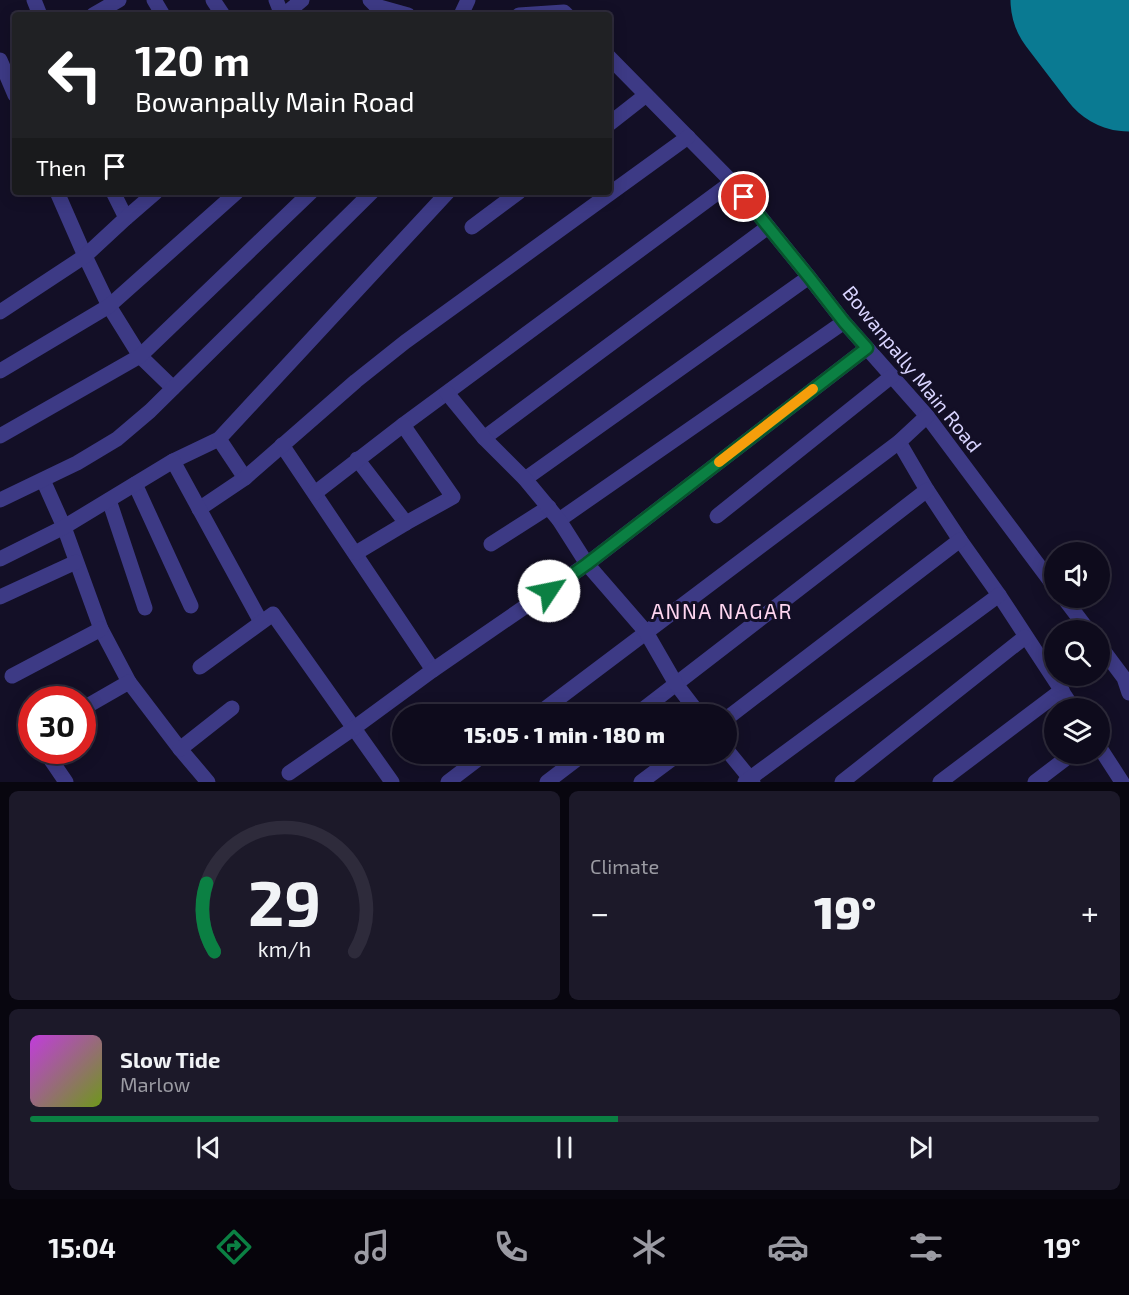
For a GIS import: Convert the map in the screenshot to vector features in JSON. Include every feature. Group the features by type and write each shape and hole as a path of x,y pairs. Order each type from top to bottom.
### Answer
{"street":[{"path":"287,12 302,0"},
{"path":"371,7 394,12"},
{"name":"Bowanpally Main Road","path":"612,60 732,182 844,322 927,416 1044,573"},
{"path":"6,61 12,84"},
{"path":"612,122 646,95"},
{"path":"612,192 688,137"},
{"path":"315,493 357,459 732,182"},
{"path":"58,195 109,306 140,356 173,388"},
{"path":"114,195 126,218"},
{"path":"0,312 85,256 153,195"},
{"path":"0,371 109,306 234,195"},
{"path":"0,436 140,356 308,195"},
{"path":"0,500 77,463 117,439 150,411 369,195"},
{"path":"0,559 64,528 173,461 219,439 445,195"},
{"path":"472,227 515,195"},
{"path":"200,509 245,478 356,381 405,342 608,195"},
{"path":"484,438 768,227"},
{"path":"525,479 809,277"},
{"path":"560,520 844,322"},
{"path":"290,773 433,670 587,564 867,348"},
{"path":"717,516 892,376"},
{"path":"447,393 484,438 525,479 560,520 587,564 646,632 676,684 691,704"},
{"path":"551,704 899,442 927,416"},
{"path":"356,553 453,497 403,425"},
{"path":"219,439 245,478"},
{"path":"899,442 927,490 1067,698"},
{"path":"282,445 433,670"},
{"path":"357,459 406,523"},
{"path":"173,461 261,622"},
{"path":"43,480 64,528 100,629 129,682 201,779"},
{"path":"135,484 191,606"},
{"path":"650,704 927,490"},
{"path":"109,500 145,608"},
{"path":"491,544 549,507"},
{"path":"737,711 960,540"},
{"path":"0,597 76,562"},
{"path":"737,764 750,781 999,596"},
{"path":"1071,608 1080,620"},
{"path":"200,667 273,614 392,782"},
{"path":"12,676 100,629"},
{"path":"842,782 1025,637"},
{"path":"1110,659 1124,678 1129,693"},
{"path":"96,701 129,682"},
{"path":"940,782 1062,690"},
{"path":"180,749 232,708"},
{"path":"1110,763 1122,782"},
{"path":"54,764 66,782"},
{"path":"448,782 472,764"},
{"path":"547,782 571,764"},
{"path":"640,782 665,764"},
{"path":"1035,782 1059,764"}],"taxiway":[{"path":"1045,0 1076,60 1104,83 1129,91"}],"runway":[{"path":"1087,0 1129,55"}],"slow traffic":[{"path":"719,462 813,389"}],"district":[{"name":"ANNA NAGAR","path":"722,612"}],"route":[{"path":"549,591 867,348 744,197"}]}
